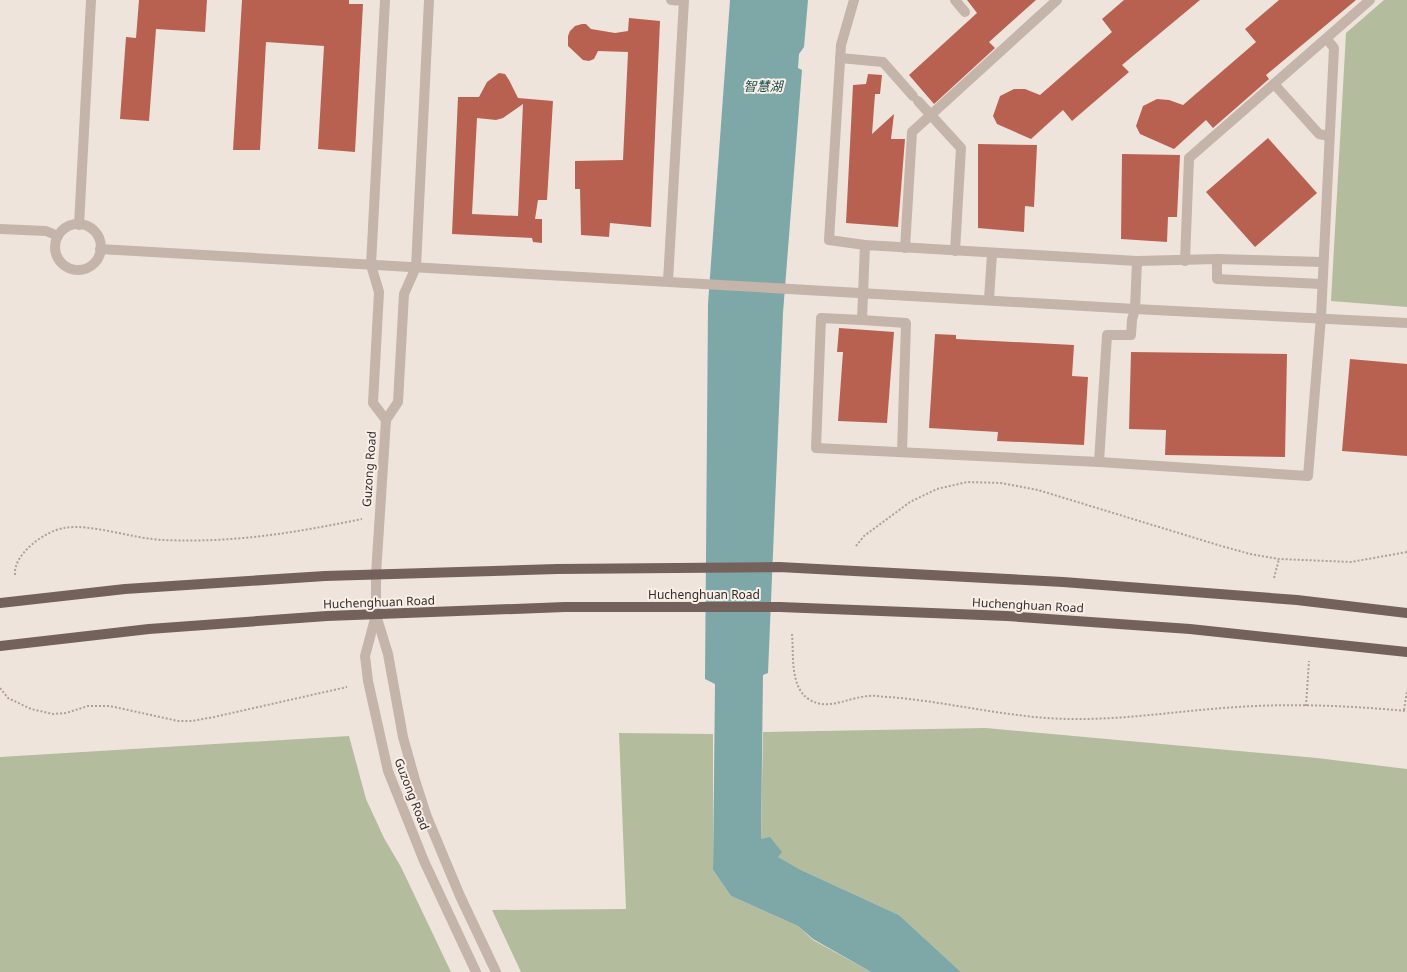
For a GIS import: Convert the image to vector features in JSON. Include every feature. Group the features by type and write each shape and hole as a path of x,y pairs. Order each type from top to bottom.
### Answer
{"main road":[{"name":"Huchenghuan Road","path":"0,603 124,589 376,574 700,567 779,567 1063,582 1297,600 1407,613"},
{"name":"Huchenghuan Road","path":"0,646 149,630 327,616 565,607 780,607 1023,617 1190,629 1407,652"}],"street":[{"path":"79,225 91,0"},
{"path":"385,0 371,265 379,292 373,403 386,420 398,402 404,294 416,267 429,0"},
{"path":"668,281 684,0 671,0"},
{"path":"854,0 841,45 829,240 865,245 992,254 1138,261 1185,261 1217,258 1322,262"},
{"path":"955,0 966,12"},
{"path":"905,248 912,132 1057,0"},
{"path":"1185,261 1189,158 1370,0"},
{"path":"902,452 906,323 822,318 816,448 1099,462 1308,476 1321,317 1322,262 1334,48 1327,39"},
{"path":"840,58 883,62 961,148 955,251"},
{"path":"1274,84 1318,134 1329,136"},
{"path":"79,225 89,227 95,232 100,242 100,249 96,262 90,267 79,270 71,269 60,262 57,256 55,243 58,236 67,227 79,225"},
{"path":"0,229 46,231 58,236"},
{"path":"862,320 865,245"},
{"path":"100,249 789,289 989,299 1135,309 1321,317 1407,323"},
{"path":"989,299 992,254"},
{"path":"1217,258 1217,279 1321,284"},
{"path":"1099,462 1107,335 1131,335 1132,320 1135,309 1138,261"},
{"name":"Guzong Road","path":"386,420 376,574 376,615 365,656 368,681 388,771 424,861 476,972"},
{"name":"Guzong Road","path":"376,615 388,654 401,730 427,817 460,896 496,972"}],"path":[{"path":"856,546 864,536 910,502 937,489 967,482 1001,483 1038,490 1250,554 1279,559 1351,562 1407,552"},
{"path":"15,575 14,570 19,559 35,542 50,533 64,528 80,527 150,540 195,542 248,539 289,534 362,519"},
{"path":"1274,578 1279,559"},
{"path":"792,634 795,677 801,692 808,699 817,703 831,705 869,696 912,699 1024,717 1079,719 1124,718 1239,707 1306,706 1406,711 1407,691"},
{"path":"1306,706 1309,661"},
{"path":"0,688 8,698 31,709 53,714 66,713 88,706 110,706 185,721 214,717 346,687"}],"green space":[{"path":"1384,0 1407,0 1407,307 1331,301 1346,33"},
{"path":"986,728 1317,758 1407,769 1407,972 961,972 899,915 799,869 777,857 761,839 763,732"},
{"path":"619,733 713,734 713,870 731,896 798,926 813,940 871,972 521,972 492,910 626,909"},
{"path":"349,736 366,799 384,838 401,867 451,972 0,972 0,757"}],"water":[{"name":"智慧湖","path":"730,0 808,0 804,47 799,54 798,68 802,70 783,313 768,673 763,675 761,839 770,837 782,852 778,857 799,869 899,915 961,972 871,972 813,939 798,926 731,896 713,870 715,684 705,679 708,304"}],"building":[{"path":"139,0 207,0 205,32 156,29 149,121 120,119 126,37 136,38"},
{"path":"242,0 349,0 349,4 363,4 355,152 318,149 324,46 266,42 260,150 233,150"},
{"path":"967,0 1036,0 989,42 995,48 934,104 909,75 977,13"},
{"path":"1124,0 1200,0 1122,65 1129,72 1072,121 1063,110 1031,139 997,124 993,116 1000,96 1014,89 1025,89 1040,95 1112,32 1102,19"},
{"path":"1279,0 1356,0 1266,75 1269,79 1213,128 1206,120 1174,149 1140,134 1136,126 1143,106 1157,99 1169,100 1183,105 1256,42 1245,29"},
{"path":"629,18 660,21 651,227 610,223 609,237 581,235 580,189 575,189 575,161 623,160 628,52 598,51 594,59 589,61 583,60 568,46 568,36 570,31 575,26 582,24 586,24 591,29 615,33 628,31"},
{"path":"499,73 505,74 518,98 553,101 547,200 538,200 535,219 542,219 542,243 533,242 532,238 452,234 458,97 479,97 487,82","holes":["523,104 518,216 472,214 477,118 496,120 503,118"]},
{"path":"868,74 882,75 880,94 875,94 872,134 894,114 891,139 905,139 898,227 846,223 853,85 866,84"},
{"path":"1268,138 1317,193 1255,247 1206,192"},
{"path":"978,144 1037,145 1034,207 1025,206 1024,232 978,228"},
{"path":"1122,154 1180,155 1177,217 1168,217 1167,242 1121,239"},
{"path":"839,328 894,332 887,423 838,421 843,352 837,352"},
{"path":"935,334 956,335 956,339 1074,345 1072,376 1088,377 1084,445 997,441 998,432 929,428"},
{"path":"1131,352 1287,354 1285,457 1165,455 1166,430 1129,429"},
{"path":"1350,359 1407,364 1407,456 1342,451"}]}
